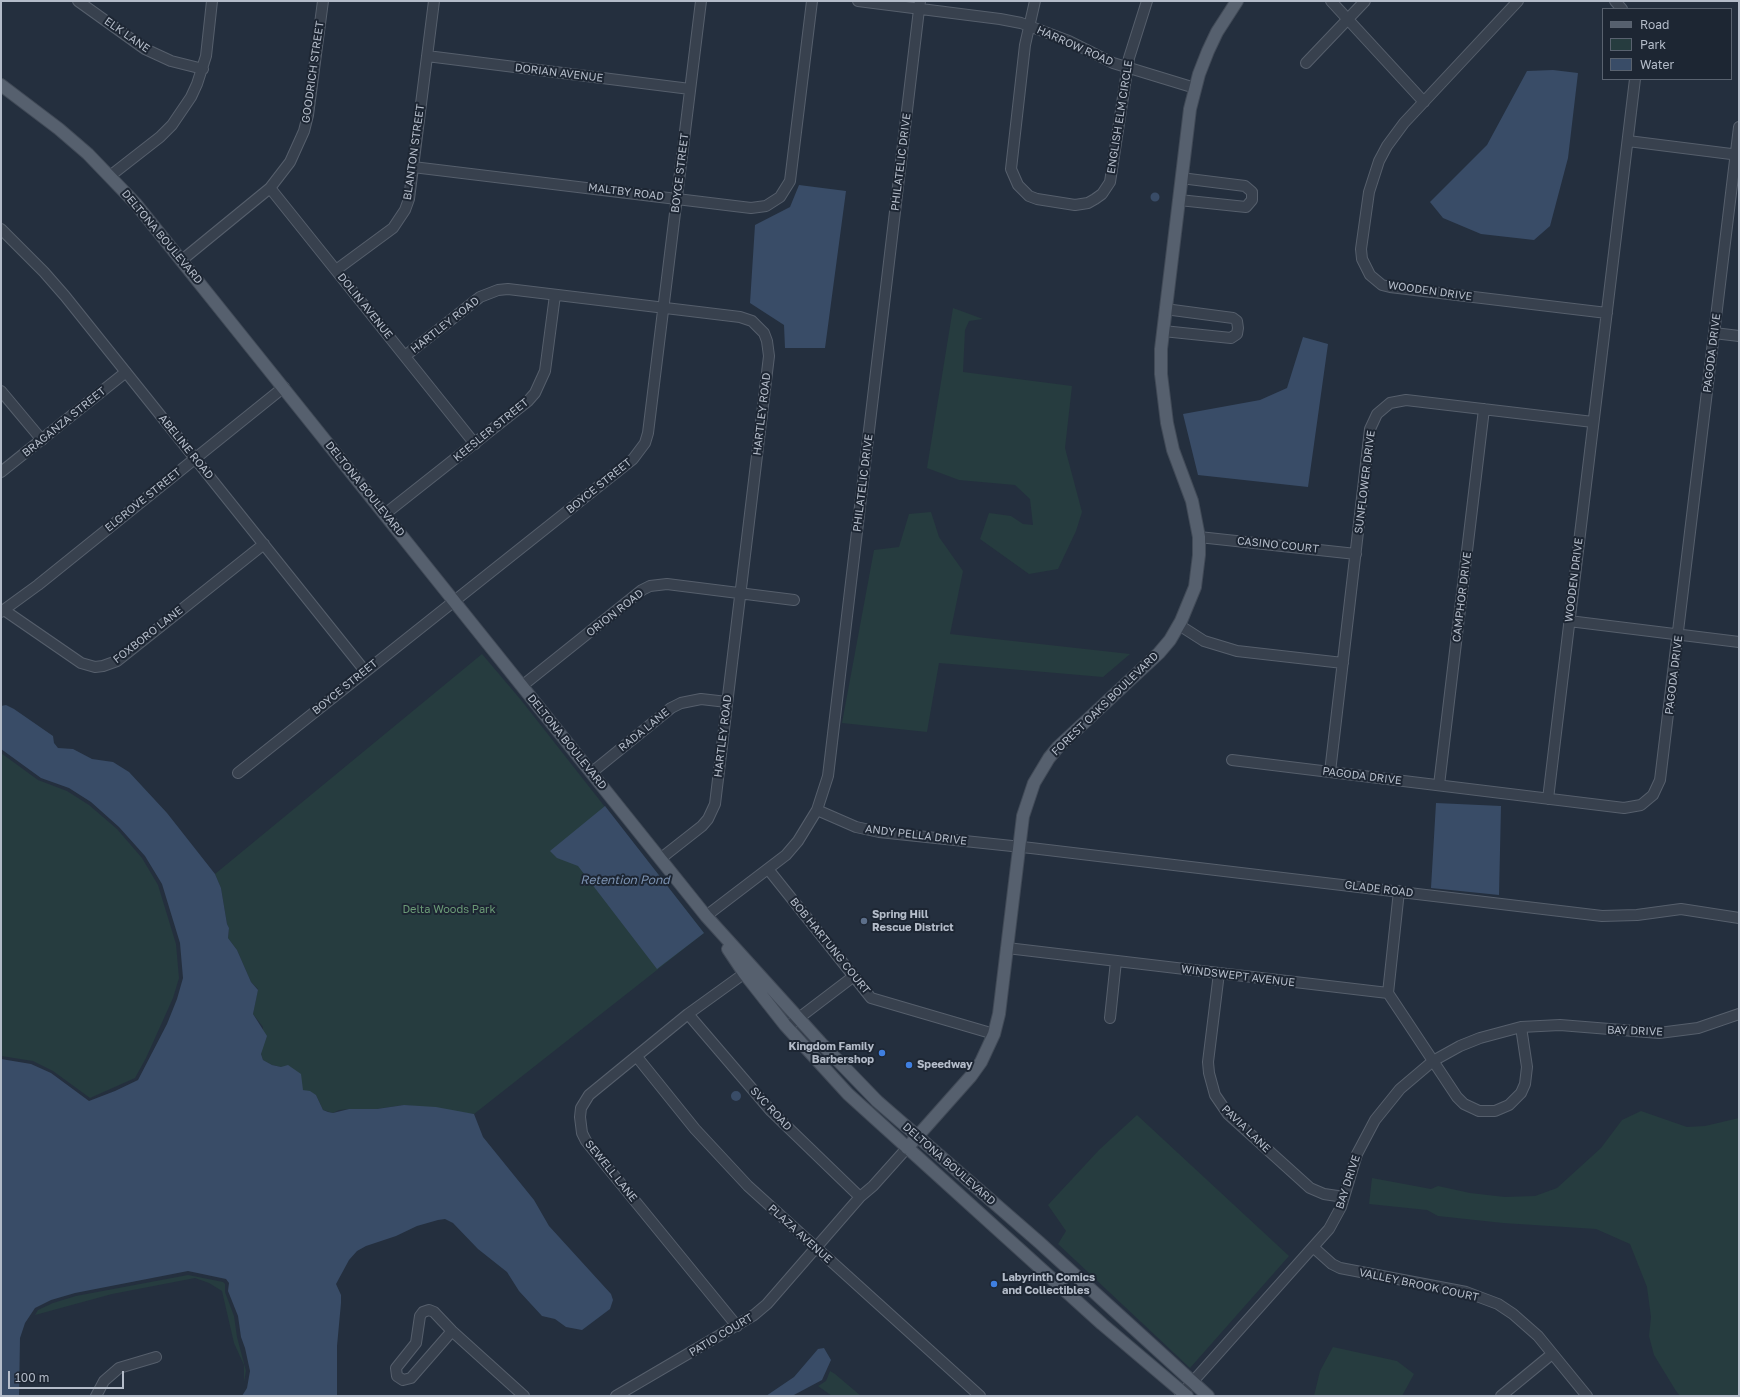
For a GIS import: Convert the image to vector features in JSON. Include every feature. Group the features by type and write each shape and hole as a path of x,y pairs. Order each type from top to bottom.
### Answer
{"main road":[{"name":"FOREST OAKS BOULEVARD","path":"907,1148 971,1076 981,1062 994,1034 999,1014 1023,816 1027,799 1034,783 1049,758 1058,747 1159,653 1179,625 1195,587 1199,555 1199,537 1192,501 1175,455 1167,423 1161,374 1163,331 1190,109 1195,88 1208,51 1217,32 1237,1"},
{"name":"DELTONA BOULEVARD","path":"1,85 59,129 110,176 136,204 284,387 749,970 787,1027 848,1094 1102,1324 1183,1395"},
{"name":"DELTONA BOULEVARD","path":"749,970 799,1017 846,1071 917,1136 1043,1245 1208,1396"},
{"path":"1030,1259 1043,1245"}],"street":[{"name":"ELK LANE","path":"78,1 145,49 171,61 203,69"},
{"path":"110,176 172,125 191,97 203,69 212,1"},
{"name":"GOODRICH STREET","path":"182,260 270,188 290,162 304,131 308,115 323,1"},
{"name":"BLANTON STREET","path":"336,270 384,236 400,220 409,199 434,1"},
{"name":"BOYCE STREET","path":"238,773 633,459 639,452 648,433 701,1"},
{"name":"MALTBY ROAD","path":"413,166 760,208 774,203 785,192 790,181 812,1"},
{"name":"HARROW ROAD","path":"858,1 920,5 1000,19 1029,26 1069,41 1113,63 1195,88"},
{"path":"1029,26 1035,1"},
{"name":"ENGLISH ELM CIRCLE","path":"1029,26 1025,45 1010,160 1013,177 1018,185 1033,197 1079,205 1095,199 1107,187 1112,176 1127,68 1147,1"},
{"path":"1331,1 1424,102"},
{"path":"1306,64 1365,1"},
{"name":"WOODEN DRIVE","path":"1518,1 1395,134 1387,146 1373,176 1361,249 1362,259 1370,275 1382,285 1390,287 1607,313"},
{"name":"PHILATELIC DRIVE","path":"706,916 786,855 798,841 817,810 828,776 920,5"},
{"name":"DORIAN AVENUE","path":"427,56 690,89"},
{"name":"WOODEN DRIVE","path":"1548,799 1635,80"},
{"name":"PAGODA DRIVE","path":"1232,760 1624,808 1640,805 1653,795 1660,780 1679,634 1739,128"},
{"path":"1628,141 1737,155"},
{"path":"1179,200 1246,207 1252,200 1252,192 1245,186 1181,178"},
{"name":"DOLIN AVENUE","path":"270,188 474,444"},
{"name":"ABELINE ROAD","path":"1,229 44,272 126,372 365,671"},
{"name":"HARTLEY ROAD","path":"405,356 487,293 508,289 746,318 759,327 767,341 769,356 715,804 712,812 702,826 660,858"},
{"name":"KEESLER STREET","path":"385,514 528,401 542,381 545,371 555,294"},
{"path":"1163,331 1230,338 1237,334 1238,328 1237,321 1232,318 1165,309"},
{"path":"1714,333 1739,336"},
{"name":"BRAGANZA STREET","path":"1,472 126,372"},
{"name":"ELGROVE STREET","path":"3,611 38,585 284,387"},
{"path":"1,391 42,440"},
{"name":"SUNFLOWER DRIVE","path":"1330,772 1370,429 1377,414 1390,403 1406,400 1593,422"},
{"name":"CAMPHOR DRIVE","path":"1439,785 1484,409"},
{"name":"CASINO COURT","path":"1199,537 1356,554"},
{"name":"FOXBORO LANE","path":"3,611 81,663 95,667 103,666 117,661 264,544"},
{"name":"ORION ROAD","path":"522,686 642,590 650,586 667,584 794,600"},
{"path":"1569,621 1739,642"},
{"path":"1179,625 1204,641 1237,651 1343,663"},
{"name":"RADA LANE","path":"592,773 670,708 680,703 701,699 727,702"},
{"name":"ANDY PELLA DRIVE","path":"817,810 840,822 873,831 1019,847"},
{"name":"GLADE ROAD","path":"1019,847 1602,916 1637,916 1681,909 1739,918"},
{"name":"BOB HARTUNG COURT","path":"768,869 871,998 994,1034"},
{"path":"1399,891 1388,994 1464,1104 1479,1111 1495,1111 1515,1099 1520,1093 1526,1080 1527,1067 1521,1027"},
{"name":"WINDSWEPT AVENUE","path":"1007,948 1388,994"},
{"path":"1110,1018 1116,961"},
{"name":"SEWELL LANE","path":"737,1326 586,1141 582,1133 580,1116 585,1101 590,1095 688,1014 749,970"},
{"name":"PAVIA LANE","path":"1219,973 1208,1062 1211,1084 1215,1095 1228,1114 1310,1188 1324,1194 1344,1197"},
{"path":"787,1027 854,976"},
{"name":"SVC ROAD","path":"688,1014 771,1111 860,1197"},
{"name":"BAY DRIVE","path":"1183,1395 1193,1381 1313,1247 1336,1219 1357,1154 1375,1120 1400,1089 1433,1061 1460,1046 1480,1038 1521,1027 1560,1025 1659,1033 1698,1028 1739,1014"},
{"name":"PLAZA AVENUE","path":"637,1057 719,1156 748,1186 980,1396"},
{"name":"PATIO COURT","path":"616,1396 737,1326 767,1304 860,1197 873,1186 907,1148"},
{"name":"VALLEY BROOK COURT","path":"1313,1247 1332,1264 1340,1268 1466,1292 1487,1300 1513,1314 1526,1325 1587,1396"},
{"path":"452,1331 411,1378 403,1380 397,1376 396,1368 416,1343 420,1316 423,1312 429,1310 434,1312 452,1331 524,1396"},
{"path":"1501,1396 1552,1354"},
{"path":"96,1396 104,1381 120,1368 156,1357"}],"green space":[{"path":"953,308 983,319 969,321 965,330 963,372 1072,386 1065,448 1082,512 1076,531 1058,569 1029,574 980,539 989,513 1011,516 1023,524 1033,525 1030,499 1015,485 959,480 927,468"},
{"path":"931,512 939,537 963,571 950,634 1130,654 1103,677 939,663 927,732 842,723 874,550 899,547 909,514"},
{"name":"Delta Woods Park","path":"482,654 521,700 704,933 474,1114 404,1105 377,1109 339,1110 333,1113 323,1110 316,1095 303,1090 281,1067 272,1065 263,1060 261,1054 263,1027 253,1014 258,989 251,982 237,950 228,938 229,928 221,888 215,874"},
{"path":"1,753 38,780 67,791 89,805 117,829 142,858 158,885 176,944 179,978 173,998 146,1058 135,1078 90,1098 53,1071 33,1061 1,1056"},
{"path":"1641,1111 1687,1127 1705,1126 1739,1118 1739,1396 1680,1396 1676,1391 1654,1355 1649,1336 1651,1317 1647,1287 1630,1244 1596,1229 1503,1223 1438,1216 1427,1210 1369,1204 1372,1178 1431,1189 1438,1186 1470,1193 1505,1197 1535,1196 1557,1188 1601,1148 1622,1120"},
{"path":"1137,1115 1289,1256 1190,1368 1058,1244 1066,1231 1048,1205 1099,1150"},
{"path":"188,1275 223,1282 225,1284 225,1292 234,1316 237,1337 246,1371 244,1382 244,1365 234,1343 222,1291 209,1283 195,1278 112,1294 35,1315 38,1310 53,1303 76,1296"},
{"path":"1333,1347 1397,1361 1414,1374 1402,1396 1314,1396 1320,1371"},
{"path":"830,1371 861,1396 832,1396 818,1386 826,1381"}],"water":[{"path":"1553,70 1578,73 1568,158 1550,226 1534,240 1481,234 1443,218 1430,202 1487,145 1527,71"},
{"path":"799,185 846,191 825,348 785,348 784,325 750,303 755,225 790,207"},
{"path":"1153,193 1157,193 1159,197 1157,201 1153,201 1151,199 1151,195"},
{"path":"1303,337 1328,344 1308,487 1198,475 1183,414 1260,400 1287,388"},
{"path":"6,705 53,736 54,743 58,748 73,749 92,759 113,762 129,772 167,813 215,874 221,888 229,928 228,938 237,950 251,982 258,990 253,1014 267,1036 261,1054 263,1060 272,1065 281,1067 288,1065 301,1074 303,1090 310,1091 316,1095 323,1110 328,1112 333,1113 349,1109 377,1109 404,1105 436,1107 474,1114 483,1137 534,1200 549,1226 611,1294 613,1300 610,1309 582,1330 566,1327 555,1319 542,1316 519,1291 507,1272 478,1249 453,1223 445,1219 438,1220 417,1226 396,1236 366,1246 357,1251 349,1260 336,1284 341,1295 337,1346 337,1396 242,1396 247,1388 250,1371 241,1337 238,1316 228,1291 229,1283 226,1279 188,1271 75,1293 51,1300 35,1308 25,1323 20,1338 19,1396 1,1396 1,1059 31,1064 51,1073 89,1101 115,1091 138,1080 167,1024 177,999 183,978 180,943 162,884 145,856 119,827 91,802 69,788 41,778 1,749 1,706"},
{"path":"1436,803 1501,806 1499,895 1431,888"},
{"name":"Retention Pond","path":"605,806 704,933 657,969 578,866 557,858 550,851"},
{"path":"736,1091 741,1096 736,1101 731,1096"},
{"path":"824,1348 831,1360 822,1380 792,1396 766,1396 794,1377 818,1349"}],"place":[{"name":"Spring Hill Rescue District","path":"864,921"},
{"name":"Kingdom Family Barbershop","path":"882,1053"},
{"name":"Speedway","path":"909,1065"},
{"name":"Labyrinth Comics and Collectibles","path":"994,1284"}]}
